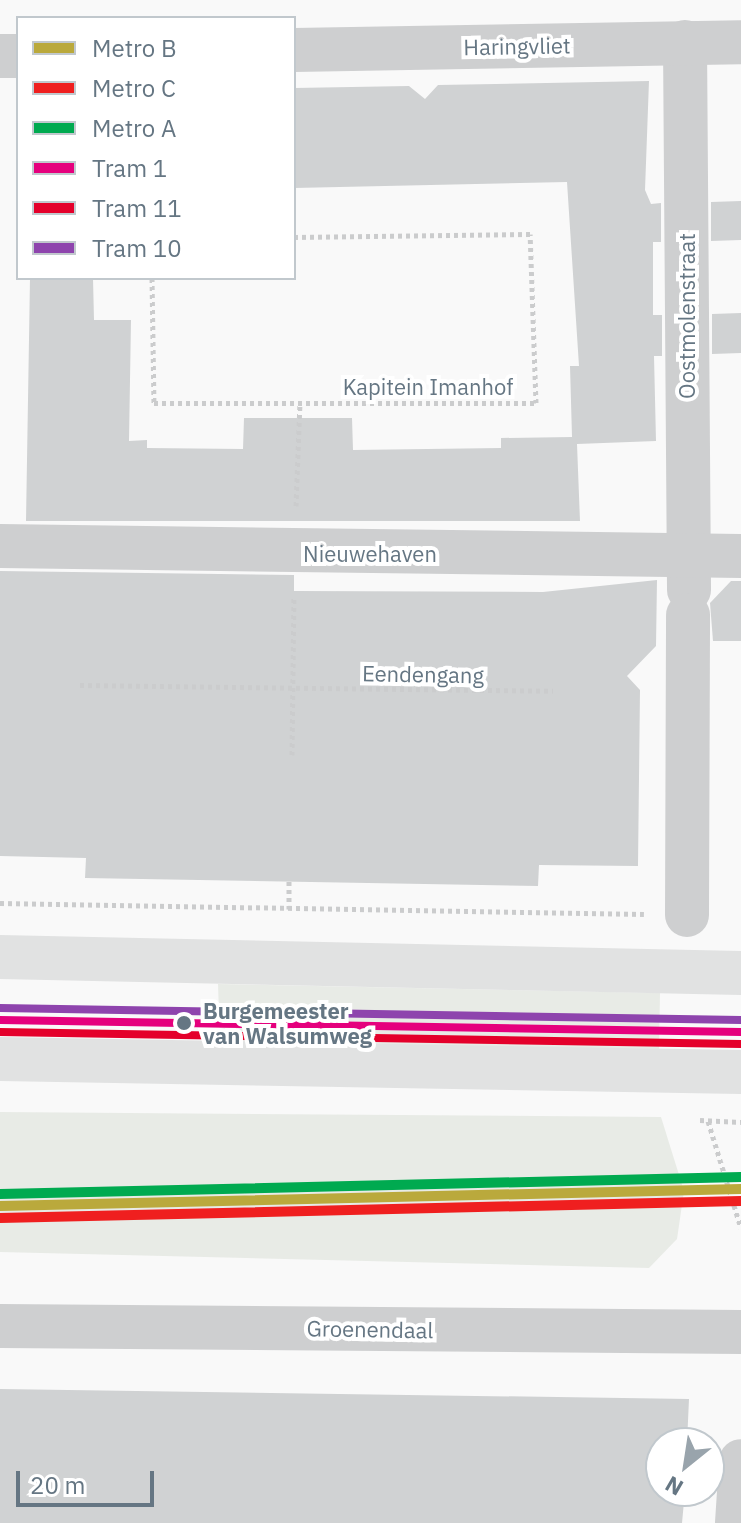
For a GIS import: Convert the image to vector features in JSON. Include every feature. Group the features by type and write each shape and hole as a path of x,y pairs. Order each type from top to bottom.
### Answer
{"main road":[{"path":"0,957 741,973"},
{"path":"0,1059 741,1072"}],"street":[{"name":"Oostmolenstraat","path":"685,42 689,587 687,915"},
{"name":"Haringvliet","path":"296,50 741,42"},
{"name":"Nieuwehaven","path":"0,546 295,554 689,587 741,556"},
{"name":"Groenendaal","path":"0,1326 741,1332"},
{"path":"737,1523 741,1461"}],"path":[{"name":"Kapitein Imanhof","path":"152,280 154,403 536,403 530,234 296,237"},
{"path":"295,554 300,404"},
{"path":"292,755 294,607"},
{"name":"Eendengang","path":"80,685 553,691"},
{"path":"289,881 289,909"},
{"path":"0,903 687,915"}],"shaded area":[{"path":"218,984 660,993 659,1049 220,1043"},
{"path":"0,1112 661,1117 684,1191 677,1239 649,1268 0,1252"}],"building":[{"path":"649,81 645,190 651,204 661,203 661,242 653,242 653,315 662,315 662,356 654,356 656,441 577,444 580,521 26,521 30,280 93,280 94,320 131,320 129,441 147,440 147,448 243,449 244,418 352,418 353,450 501,448 501,438 572,437 570,366 579,366 567,182 296,188 296,88 409,86 425,99 438,85"},
{"path":"741,201 741,240 711,241 711,202"},
{"path":"741,313 741,353 712,354 712,314"},
{"path":"0,571 294,575 294,591 543,592 657,580 656,646 627,676 640,690 638,866 539,865 538,886 85,878 86,858 0,856"},
{"path":"731,581 741,581 741,641 713,641 710,603"},
{"path":"0,1389 689,1399 688,1427 645,1427 645,1507 684,1507 682,1523 0,1523"}],"metro line":[{"name":"A","path":"0,1194 741,1177"},
{"name":"B","path":"0,1206 741,1189"},
{"name":"C","path":"0,1218 741,1201"}],"tram line":[{"name":"10","path":"0,1008 741,1020"},
{"name":"1","path":"0,1020 741,1032"},
{"name":"11","path":"0,1032 741,1044"}],"place":[{"name":"Burgemeester van Walsumweg","path":"184,1023"}]}
